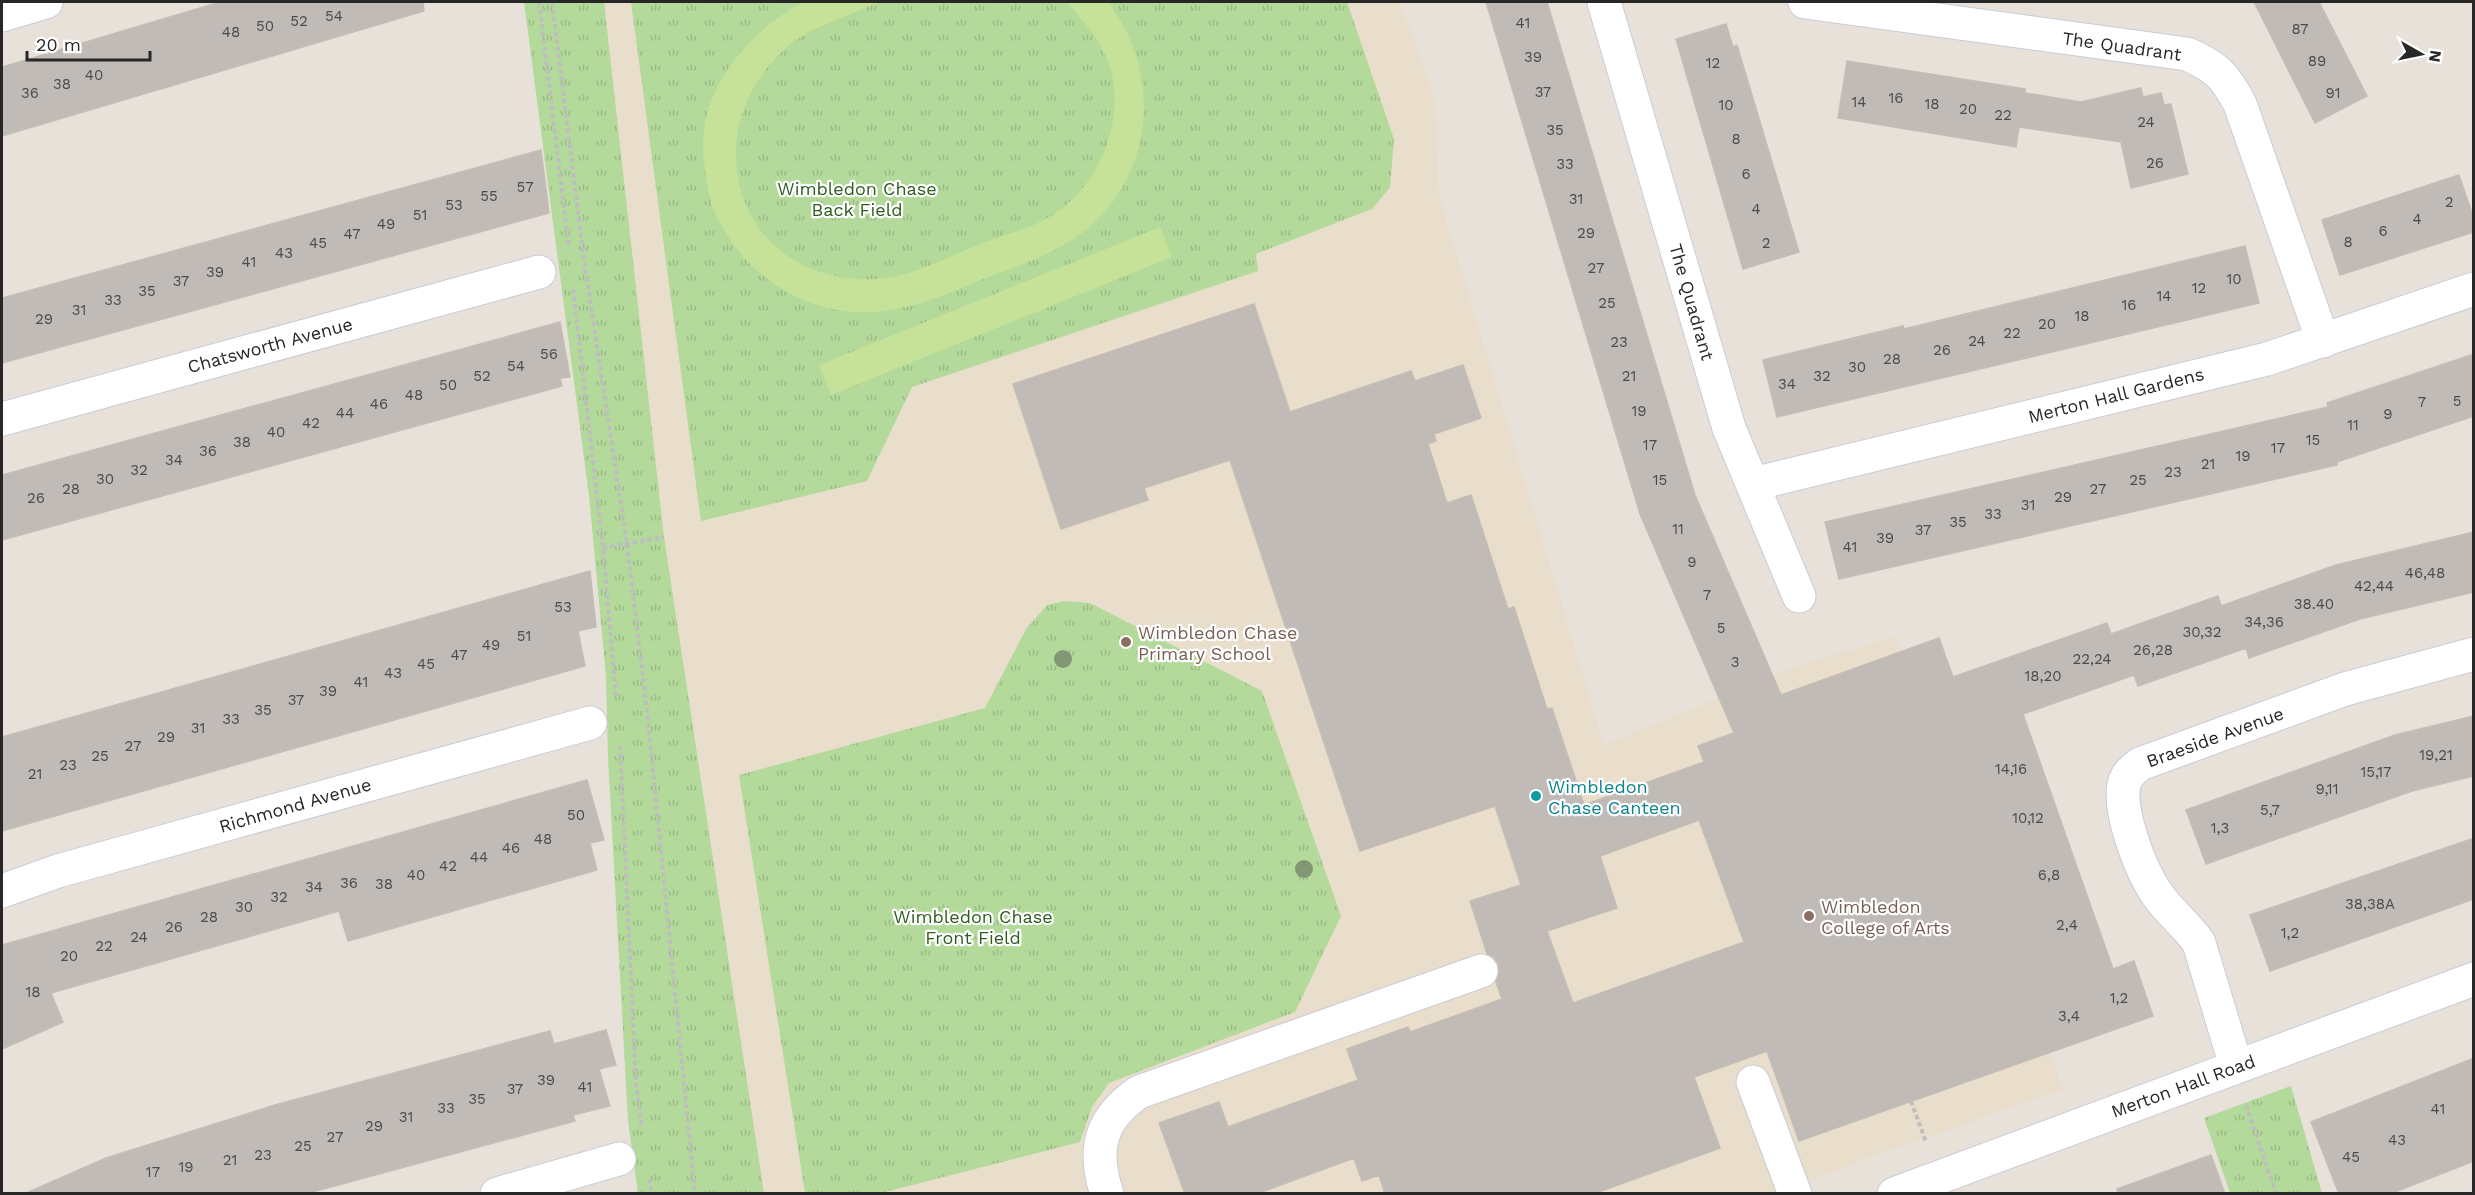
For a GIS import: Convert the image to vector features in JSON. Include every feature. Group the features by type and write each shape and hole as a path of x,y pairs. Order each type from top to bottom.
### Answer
{"street":[{"path":"2,15 46,2"},
{"name":"The Quadrant","path":"1604,2 1729,428 1799,596"},
{"name":"The Quadrant","path":"1805,2 2187,54 2211,64 2228,80 2240,104 2323,341"},
{"name":"Chatsworth Avenue","path":"2,419 539,272"},
{"name":"Merton Hall Gardens","path":"1753,484 2267,358 2474,289"},
{"name":"Braeside Avenue","path":"2236,1066 2199,943 2187,926 2157,895 2144,872 2123,809 2125,782 2129,773 2140,764 2345,689 2474,654"},
{"name":"Richmond Avenue","path":"2,891 58,872 590,723"},
{"path":"1107,1194 1100,1172 1100,1144 1103,1133 1107,1122 1121,1104 1139,1092 1481,971"},
{"name":"Merton Hall Road","path":"1894,1194 2474,979"},
{"path":"1753,1082 1795,1194"},
{"path":"497,1194 637,1157"}],"path":[{"path":"539,2 569,251"},
{"path":"552,2 584,260 627,544 647,711 695,1194"},
{"path":"573,287 603,548 617,705"},
{"path":"603,548 664,537"},
{"path":"619,740 636,1084 637,1157 652,1194"},
{"path":"2236,1066 2245,1103 2276,1194"},
{"path":"1911,1101 1938,1177"}],"shaded area":[{"name":"Wimbledon Chase Primary School","path":"604,2 1400,2 1435,99 1439,196 1604,745 1790,669 1895,636 2063,1089 1771,1193 764,1193 664,537"}],"green space":[{"path":"524,2 604,2 664,537 764,1193 638,1193 628,1121 608,759 606,676 589,496"},
{"name":"Wimbledon Chase Back Field","path":"631,2 1347,2 1394,139 1390,187 1372,209 1256,254 1258,271 912,387 867,481 701,521"},
{"path":"802,2 879,2 801,36 793,42 760,78 751,92 740,123 736,155 739,183 748,208 761,230 778,249 799,263 823,273 849,278 877,279 903,275 1035,225 1067,204 1094,173 1103,154 1114,115 1115,94 1112,74 1105,54 1094,35 1067,2 1108,2 1125,28 1136,56 1143,86 1144,115 1140,144 1130,173 1115,199 1094,223 1069,242 1025,263 921,303 883,311 857,312 831,309 784,290 744,258 716,215 707,181 703,135 708,111 729,67 763,30"},
{"path":"1160,227 1172,257 831,395 819,365"},
{"name":"Wimbledon Chase Front Field","path":"1064,601 1090,603 1262,691 1341,916 1295,1012 1109,1083 1092,1107 1080,1142 881,1193 805,1193 739,775 985,708 1026,629 1047,605"},
{"path":"2291,1086 2322,1193 2230,1193 2204,1118"}],"building":[{"path":"220,2 423,2 424,11 2,136 2,67"},
{"path":"1486,2 1547,2 1695,495 1781,695 1939,638 1953,677 2107,623 2111,634 2218,596 2221,606 2336,565 2474,532 2474,592 2360,619 2249,658 2246,648 2138,686 2134,675 2023,714 2113,969 2134,961 2153,1016 1799,1141 1767,1051 1694,1077 1720,1148 1593,1194 1385,1194 1379,1175 1362,1181 1354,1158 1256,1194 1185,1194 1159,1123 1219,1102 1228,1127 1358,1080 1347,1049 1408,1027 1410,1032 1502,999 1496,982 1499,965 1494,957 1487,954 1470,901 1521,885 1495,806 1360,851 1230,460 1144,488 1148,500 1061,529 1013,384 1254,304 1290,412 1411,371 1415,381 1463,365 1481,418 1434,434 1436,441 1428,444 1447,503 1471,495 1508,609 1514,607 1547,709 1552,708 1584,805 1704,762 1698,746 1734,733 1640,514","holes":["1699,820 1744,942 1573,1003 1547,931 1617,908 1600,856"]},
{"path":"2254,2 2319,2 2367,96 2315,123"},
{"path":"1726,24 1733,47 1737,45 1799,252 1743,269 1676,39"},
{"path":"1847,61 2025,89 2025,93 2081,102 2141,88 2143,97 2161,93 2164,105 2171,104 2188,174 2131,188 2121,142 2019,127 2016,147 1838,118"},
{"path":"541,150 549,213 2,363 2,298"},
{"path":"2459,175 2474,219 2474,232 2340,275 2322,220"},
{"path":"2245,246 2259,303 1777,417 1763,360 1903,326 1904,329"},
{"path":"560,322 570,377 560,378 562,386 2,540 2,475"},
{"path":"2474,354 2474,416 2337,462 2337,465 1839,579 1825,522 2328,407 2327,403"},
{"path":"590,571 596,627 578,631 585,666 2,831 2,737"},
{"path":"2474,716 2474,776 2412,791 2206,864 2186,810 2395,735"},
{"path":"587,780 604,840 590,843 597,870 348,941 339,911 51,993 63,1022 2,1049 2,945"},
{"path":"2474,838 2474,899 2270,971 2250,915"},
{"path":"606,1030 616,1065 599,1069 610,1106 573,1115 575,1121 305,1194 24,1194 106,1158 275,1105 550,1031 554,1044"},
{"path":"2474,1058 2474,1161 2390,1194 2339,1194 2311,1122"},
{"path":"2211,1155 2225,1194 2118,1194 2117,1189"}],"place":[{"name":"Wimbledon Chase Primary School","path":"1126,642"},
{"name":"Wimbledon Chase Canteen","path":"1536,796"},
{"name":"Wimbledon College of Arts","path":"1809,916"}]}
